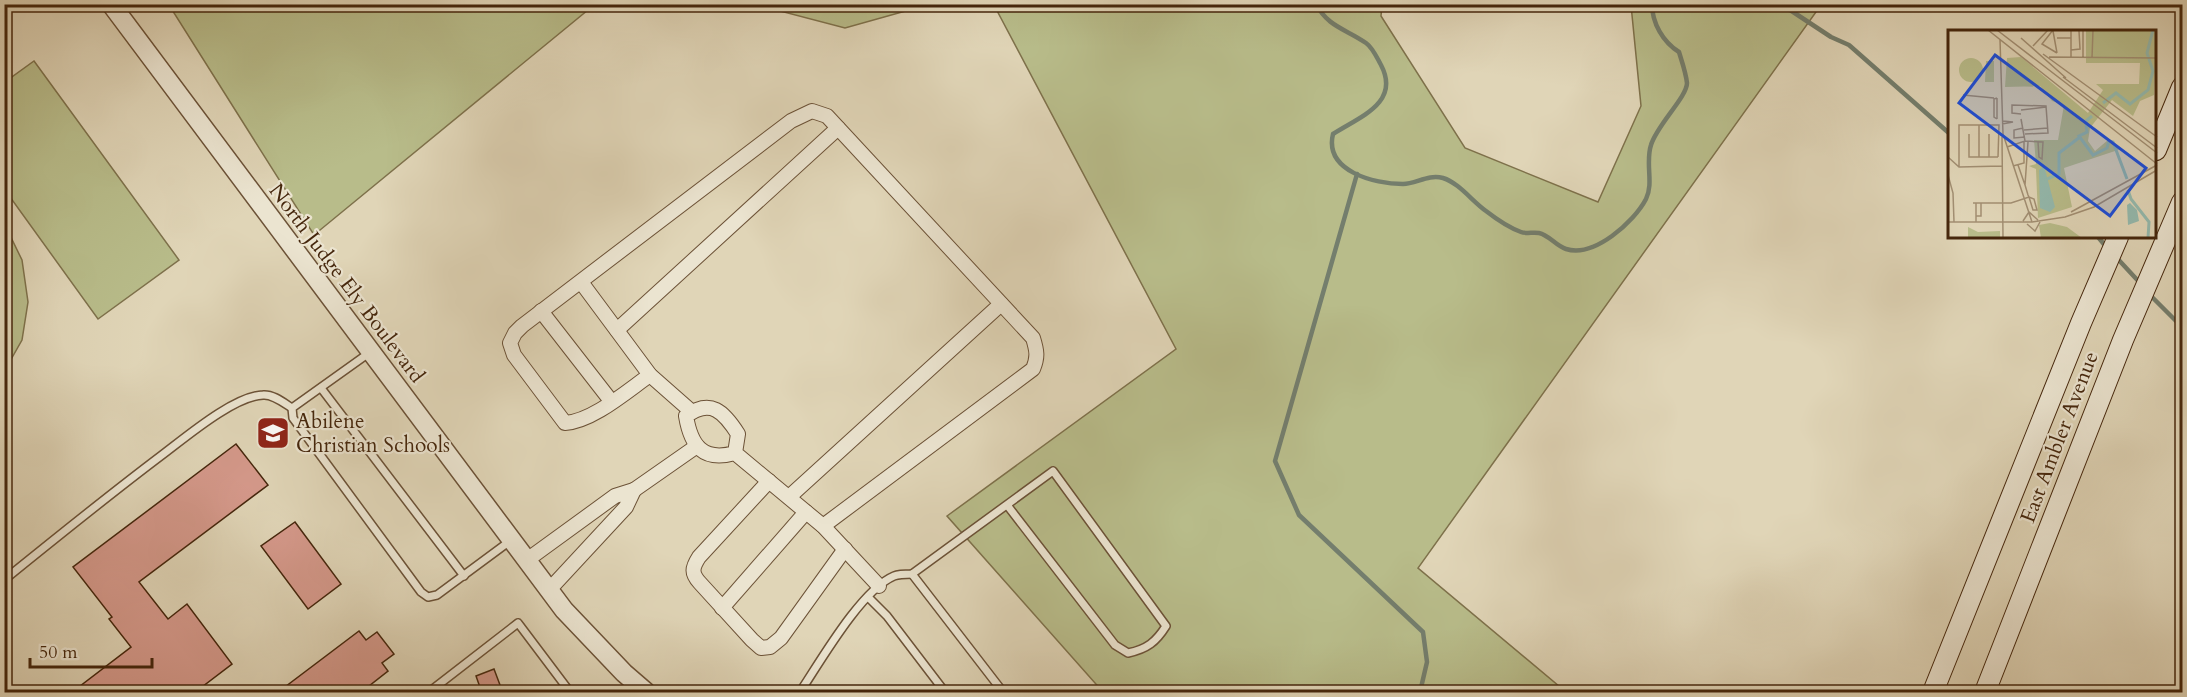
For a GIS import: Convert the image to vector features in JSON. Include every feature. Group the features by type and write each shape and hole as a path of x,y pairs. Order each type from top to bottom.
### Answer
{"main road":[{"path":"2157,148 2182,87"},
{"name":"East Ambler Avenue","path":"1984,693 2123,340 2182,203"},
{"name":"East Ambler Avenue","path":"1933,693 2080,323 2118,238"}],"street":[{"name":"North Judge Ely Boulevard","path":"111,4 564,610 646,693"},
{"path":"650,375 577,422 565,423 514,356 510,344 515,333 541,311 791,121 812,111 827,116 1033,338 1037,360 1033,369 823,526"},
{"path":"617,330 838,128"},
{"path":"581,282 650,375 692,412"},
{"path":"789,497 1001,304"},
{"path":"541,311 611,401"},
{"path":"711,407 722,413 738,434 735,453 722,457 710,456 697,446 689,432 686,416 697,408 711,407"},
{"path":"527,560 615,496 634,490 697,446"},
{"path":"735,453 823,526 879,586"},
{"path":"769,481 693,566 693,574 761,648 770,647 781,638 845,549"},
{"path":"549,590 626,507 634,490"},
{"path":"722,608 807,512"},
{"path":"564,610 626,693"}],"lane":[{"path":"292,408 371,351"},
{"path":"321,388 464,576"},
{"path":"4,579 102,500 197,428 238,402 265,394 292,408"},
{"path":"292,408 293,418 421,592 428,597 437,595 512,540"},
{"path":"800,693 852,616 879,586 891,577 912,574 1053,471 1166,626 1160,636 1143,650 1128,653 1115,645 1007,505"},
{"path":"912,574 1002,691 1012,693"},
{"path":"868,597 887,616 945,693"},
{"path":"429,693 518,623 570,693"}],"green space":[{"path":"169,5 594,5 314,235"},
{"path":"757,5 927,5 845,28"},
{"path":"994,5 1382,5 1381,16 1465,148 1598,202 1641,106 1631,5 1821,5 1418,568 1566,692 1103,692 947,516 1176,349"},
{"path":"34,61 179,260 98,319 5,190 5,82"},
{"path":"4,223 22,260 28,302 22,340 5,370"}],"building":[{"path":"236,444 268,485 139,582 168,619 187,604 232,664 194,693 71,693 131,647 109,619 112,617 73,567"},
{"path":"295,522 341,584 308,609 261,546"},
{"path":"359,631 366,640 377,632 394,654 382,663 388,671 360,693 277,693"},
{"path":"494,669 503,693 482,693 476,676"}],"waterway":[{"path":"1316,4 1332,23 1368,45 1375,53 1386,78 1386,89 1374,107 1333,134 1332,147 1336,157 1344,166 1366,178 1391,183 1408,184 1432,177 1449,180 1486,211 1512,228 1523,233 1543,234 1562,248 1577,250 1589,248 1612,236 1640,208 1648,193 1649,152 1654,137 1686,89 1687,83 1679,52 1668,43 1660,31 1654,18 1652,4"},
{"path":"1781,4 1831,37 1849,45 1948,132"},
{"path":"1357,174 1275,461 1299,515 1423,632 1427,662 1420,692"},
{"path":"2099,238 2108,249"},
{"path":"2116,257 2141,284"},
{"path":"2148,293 2182,327"}],"place":[{"name":"Abilene Christian Schools","path":"273,433"}]}
